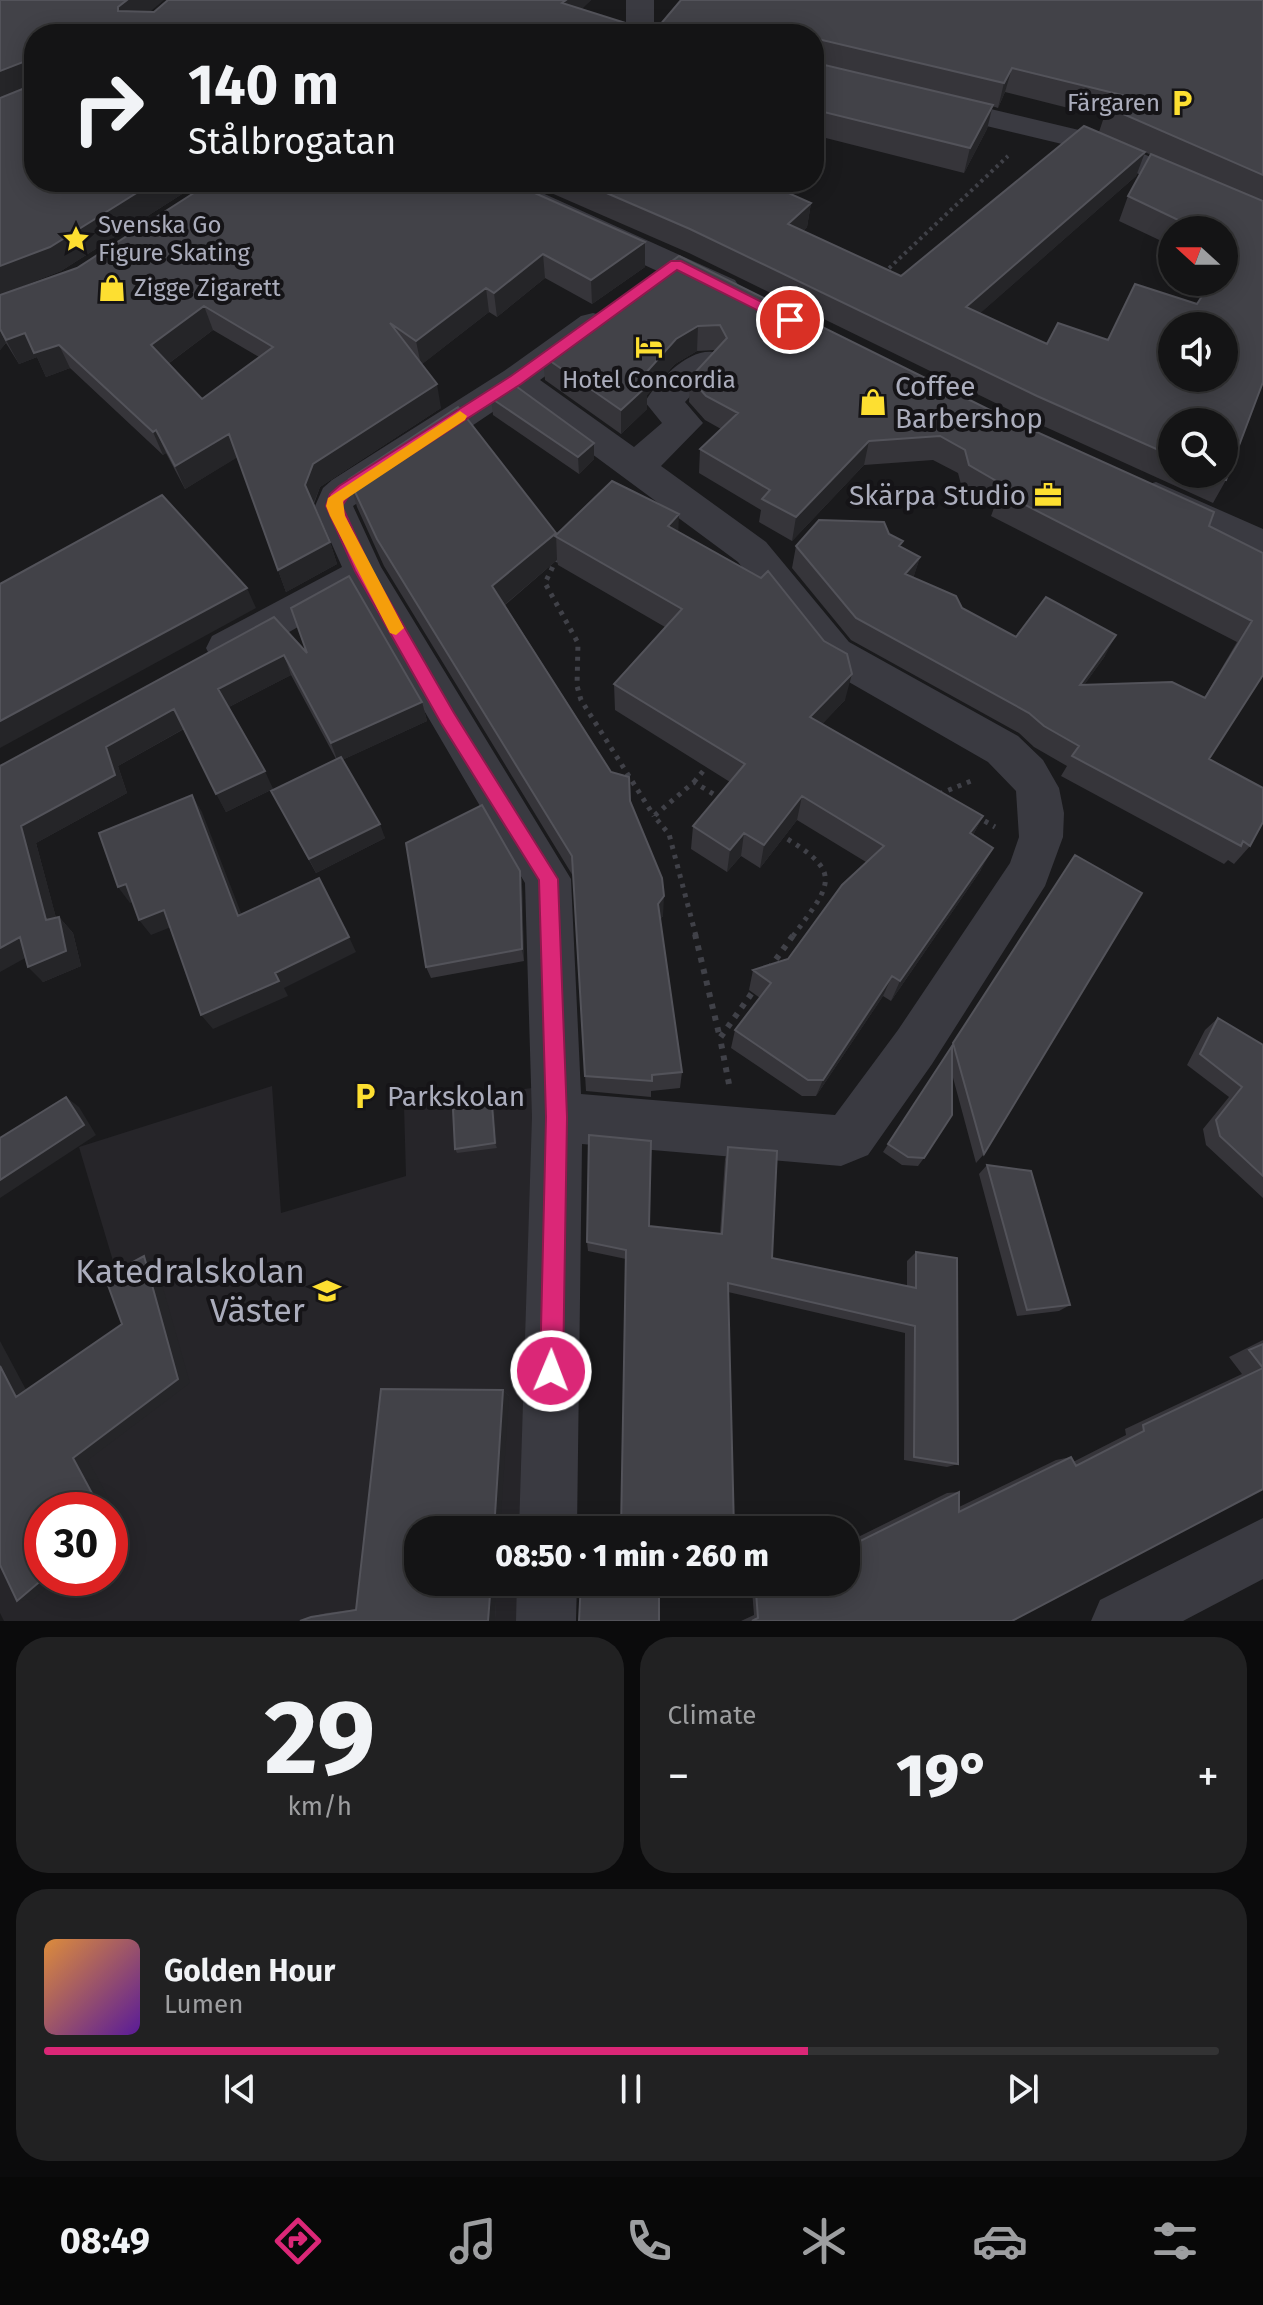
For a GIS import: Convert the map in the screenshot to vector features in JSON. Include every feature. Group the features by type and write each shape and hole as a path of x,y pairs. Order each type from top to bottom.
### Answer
{"street":[{"path":"640,0 640,24"},
{"path":"824,78 1093,142 1124,142 1263,220"},
{"path":"514,192 747,299"},
{"path":"548,1516 557,1117 548,879 448,718 363,571 334,506 336,498 516,380 676,264"},
{"path":"635,468 685,423 663,402 706,361"},
{"path":"516,380 752,552 835,654 1012,756 1037,788 1042,813 1041,837 1029,872 915,1047 850,1137 841,1141 557,1117"},
{"path":"1124,482 1263,546 1263,538"},
{"path":"187,670 363,571"},
{"path":"1121,1621 1263,1547"},
{"path":"546,1621 547,1596"}],"path":[{"path":"881,276 1038,128"},
{"path":"558,557 545,583 578,643 577,686 598,731 669,834 677,859 720,1038 738,1133"},
{"path":"589,737 598,731"},
{"path":"654,816 694,782 712,760"},
{"path":"694,782 734,807"},
{"path":"926,786 951,801"},
{"path":"963,808 1036,851"},
{"path":"765,975 824,894 828,881 828,870 814,855 774,831"},
{"path":"720,1038 756,988"}],"shaded area":[{"name":"Katedralskolan Väster","path":"272,1086 281,1213 406,1176 404,1106 539,1087 525,1516 404,1516 404,1596 523,1596 522,1621 4,1621 0,1613 0,1480 145,1368 79,1147"}],"building":[{"name":"Färgaren","path":"0,0 127,0 118,7 118,11 154,12 168,0 566,0 562,3 629,24 24,24 24,62 0,71"},
{"name":"Färgaren","path":"681,0 1263,0 1263,175 1107,107 1122,95 1012,68 1004,83 824,40 824,24 661,24"},
{"path":"824,65 993,105 970,148 824,112"},
{"name":"Färgaren","path":"24,88 24,192 138,192 50,247 0,266 0,98"},
{"path":"1084,126 1145,152 966,307 1047,344 1058,323 1108,340 1135,284 1158,291 1158,296 1172,296 1197,304 1202,296 1238,296 1238,216 1170,216 1128,196 1151,154 1263,201 1263,382 1238,448 1238,408 1158,408 1158,450 1037,396 690,229 604,192 786,192 811,203 788,224 901,276"},
{"path":"195,192 532,192 645,242 591,280 543,254 494,293 486,288 416,341 390,323 437,384 313,464 305,485 330,542 278,570 229,434 175,466 156,430 153,432 59,345 34,353 25,333 6,340 0,329 0,295 77,268","holes":["204,306 273,347 202,399 151,345"]},
{"path":"679,256 1008,419 1214,512 1209,526 1263,553 1263,675 1209,759 1263,788 1263,822 1250,846 1243,841 1241,846 1072,756 1079,746 1044,726 1029,713 856,618 796,546 819,520 884,522 889,534 903,541 899,546 920,557 905,574 956,596 962,608 1016,637 1046,597 1116,635 1080,685 1172,682 1205,698 1252,621 1000,492 1005,486 969,465 965,450 940,436 869,441 796,517 762,499 770,490 700,449 738,413 706,396 690,378 727,338 720,325 698,326 676,339 643,376 648,385 621,410 543,356"},
{"path":"513,384 594,443 578,457 491,398"},
{"path":"458,407 556,533 492,586 611,772 629,777 630,801 662,878 664,896 658,904 682,1072 652,1075 652,1081 585,1076 572,856 377,539 349,479"},
{"path":"612,481 679,514 668,526 761,578 768,571 824,641 847,654 852,674 810,717 983,816 970,833 993,848 900,981 892,976 823,1080 808,1080 735,1030 771,983 753,970 788,959 842,885 884,846 802,796 764,845 744,833 730,850 693,826 745,764 614,684 682,609 555,536"},
{"path":"162,495 247,588 0,721 0,584"},
{"path":"349,576 422,702 331,743 284,655 218,689 265,771 216,794 174,709 106,747 115,775 21,826 46,920 59,917 66,951 28,967 20,937 0,948 0,766 274,617 307,653 291,608"},
{"path":"341,757 380,824 309,859 271,791"},
{"path":"192,795 238,916 319,878 349,937 275,973 279,981 201,1015 164,910 139,920 126,884 118,887 99,833"},
{"path":"482,805 520,871 522,949 426,967 406,843"},
{"path":"1075,855 1142,893 984,1154 953,1043"},
{"path":"1218,1018 1263,1045 1263,1176 1220,1136 1216,1120 1242,1087 1200,1054"},
{"path":"952,1046 952,1115 924,1158 908,1157 888,1144"},
{"path":"66,1097 84,1125 0,1180 0,1138"},
{"path":"492,1104 495,1143 455,1149 453,1109"},
{"path":"589,1135 651,1141 649,1226 722,1234 728,1147 777,1151 772,1258 916,1288 916,1252 957,1258 958,1464 914,1457 915,1326 728,1283 734,1516 621,1516 626,1250 587,1242"},
{"path":"987,1165 1031,1171 1070,1305 1027,1310"},
{"path":"144,1256 178,1379 73,1458 91,1492 24,1492 24,1595 17,1601 0,1565 0,1366 16,1397 122,1324 105,1277"},
{"path":"1263,1344 1263,1368 1249,1350"},
{"path":"1263,1368 1263,1489 1012,1621 752,1621 758,1618 756,1596 860,1596 860,1541 959,1492 959,1512 1071,1457 1076,1466 1144,1431 1143,1425"},
{"path":"381,1389 503,1390 495,1516 404,1516 404,1596 490,1596 488,1621 300,1621 356,1610"},
{"path":"580,1596 659,1596 659,1621 579,1621"}],"slow traffic":[{"path":"396,628 363,571 334,506 336,498 460,416"}],"place":[{"name":"Färgaren","path":"1182,103"},
{"name":"Svenska Go Figure Skating","path":"76,239"},
{"name":"Zigge Zigarett","path":"112,288"},
{"name":"Hotel Concordia","path":"649,347"},
{"name":"Coffee Barbershop","path":"873,402"},
{"name":"Skärpa Studio","path":"1048,495"},
{"name":"Parkskolan","path":"365,1096"},
{"name":"Katedralskolan Väster","path":"327,1291"}],"route":[{"path":"551,1371 557,1117 548,879 448,718 363,571 334,506 336,498 345,490 516,380 676,264 790,320"}]}
